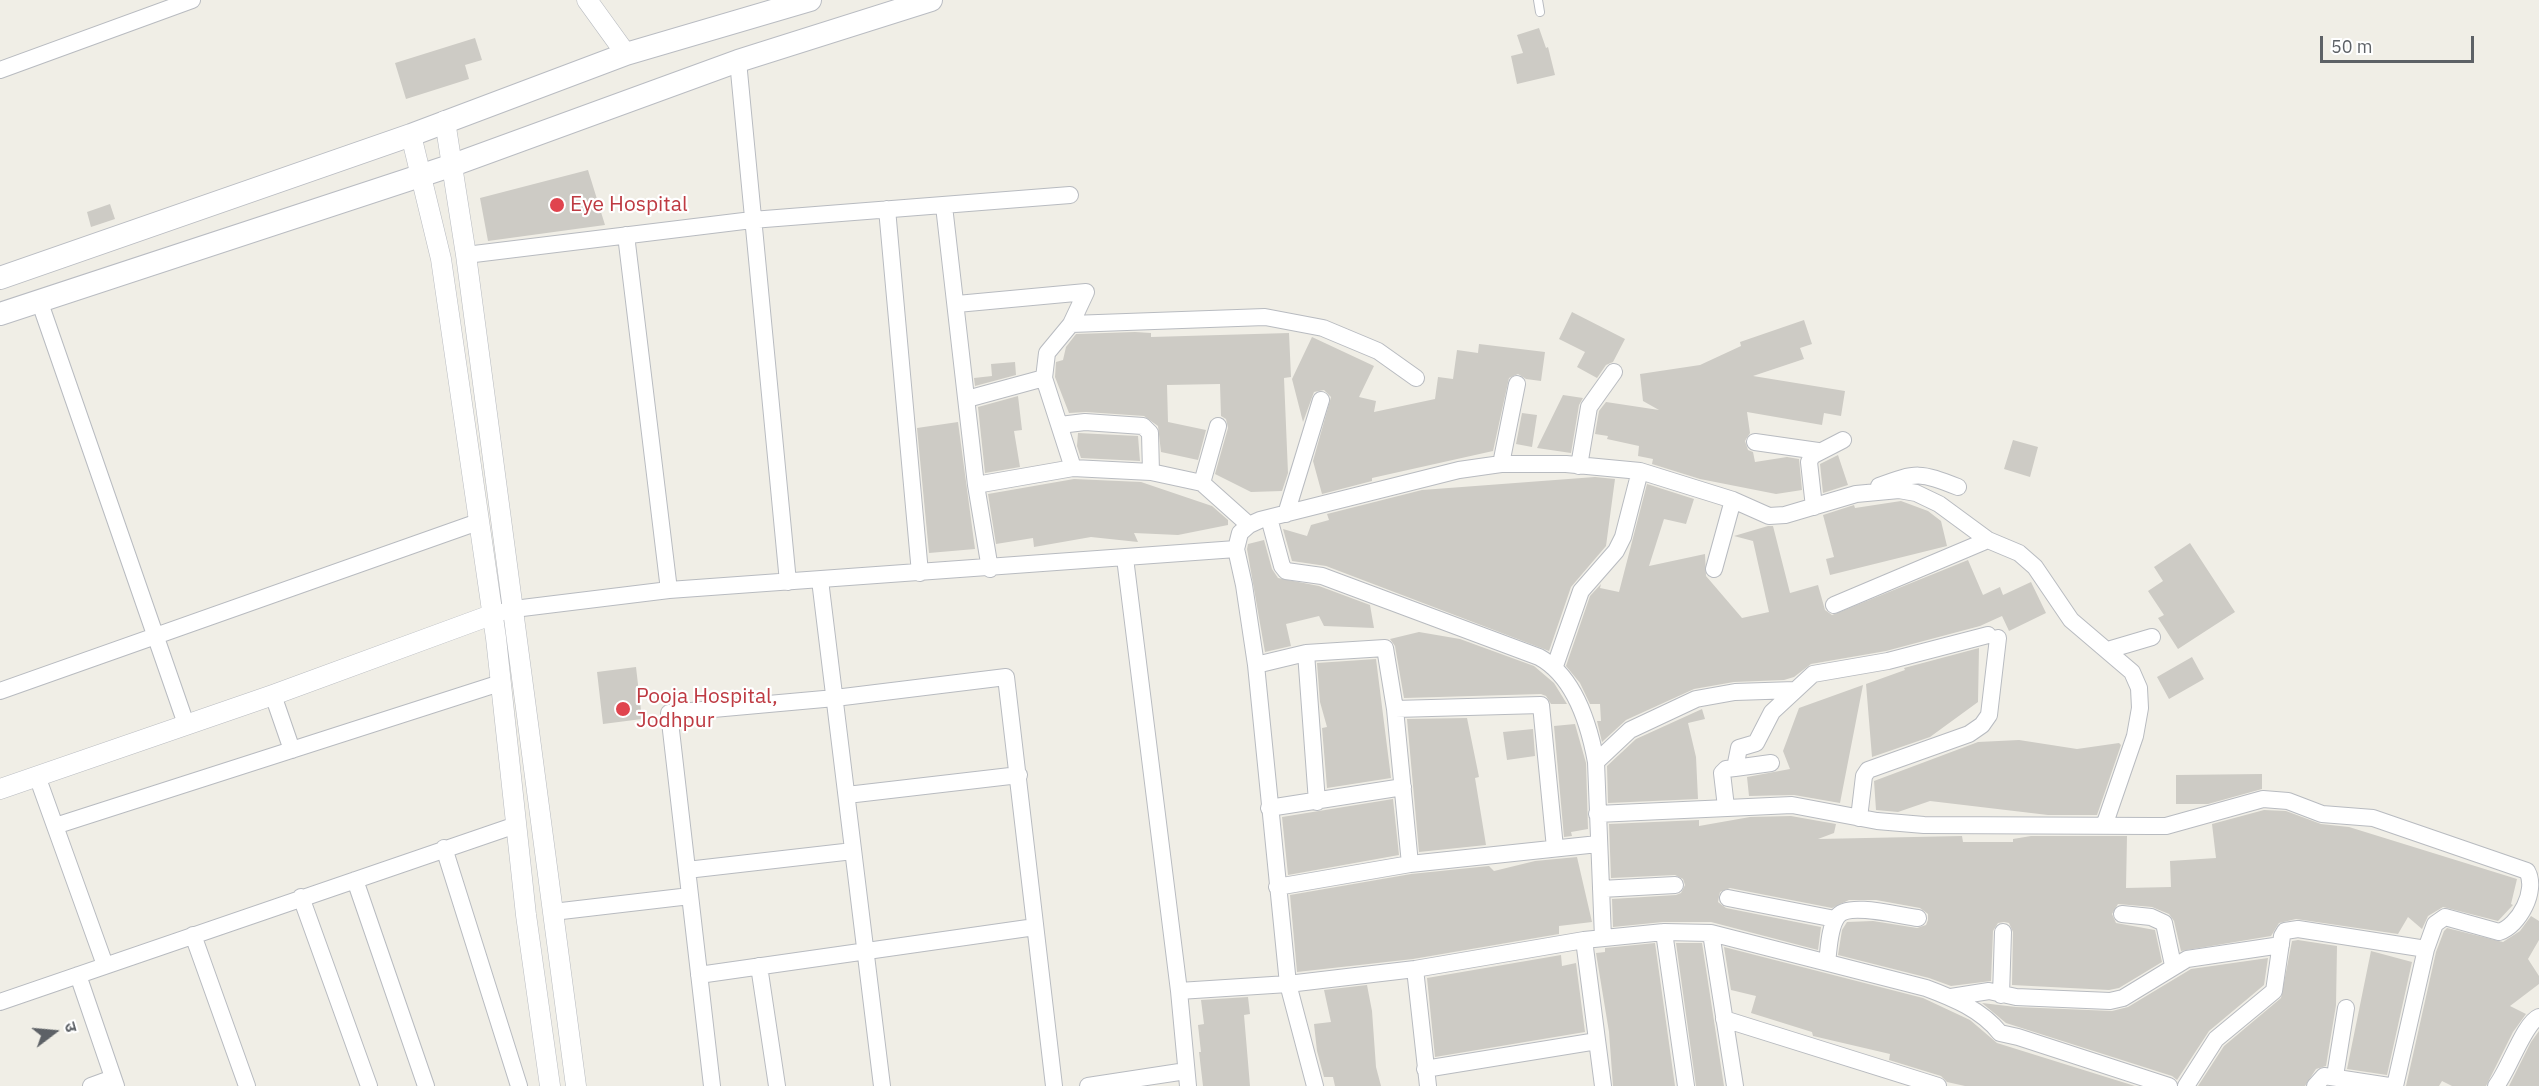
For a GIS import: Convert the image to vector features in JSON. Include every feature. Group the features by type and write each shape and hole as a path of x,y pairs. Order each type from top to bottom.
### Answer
{"main road":[{"path":"0,278 411,135 626,54 810,0"},
{"path":"0,314 453,165 738,61 931,0"}],"street":[{"path":"0,70 192,0"},
{"path":"588,1 626,54"},
{"path":"738,61 788,582"},
{"path":"445,121 466,255 576,1086"},
{"path":"411,135 441,259 500,683 550,1086"},
{"path":"466,255 752,220 1070,195"},
{"path":"944,206 976,485 990,568"},
{"path":"887,209 920,573"},
{"path":"626,235 669,590"},
{"path":"957,304 1086,292 1071,324 1047,353 1044,378 1073,468"},
{"path":"39,300 186,724"},
{"path":"1071,324 1265,317 1323,328 1378,351 1416,378"},
{"path":"1579,466 1589,407 1614,372"},
{"path":"967,399 1044,378"},
{"path":"1501,464 1517,384"},
{"path":"1286,514 1322,400"},
{"path":"1060,425 1085,422 1143,426 1150,433 1151,472"},
{"path":"1202,483 1218,426"},
{"path":"1814,507 1809,462 1818,451 1843,440"},
{"path":"1755,442 1818,451"},
{"path":"1315,1086 1288,984 1256,665 1245,585 1236,549 1240,533 1249,525 1269,518 1458,470 1501,464 1579,466 1640,471 1734,500 1769,516 1814,507 1916,474 1927,475 1958,487"},
{"path":"976,485 1073,468 1151,472 1202,483 1249,525"},
{"path":"1554,666 1581,591 1616,551 1623,537 1640,471"},
{"path":"1856,494 1899,490 1916,493 1939,504 1988,540 2019,553 2027,560 2071,620 2132,672 2139,687 2140,708 2133,746 2104,826"},
{"path":"1714,569 1734,500"},
{"path":"1269,518 1282,566 1286,571 1322,576 1539,657 1554,666 1571,688 1593,743 1596,762 1603,938"},
{"path":"0,691 478,522"},
{"path":"1834,605 1988,540"},
{"path":"0,789 273,695 491,615 514,609 669,590 1236,549"},
{"path":"1088,1086 1187,1079 1179,991 1125,558"},
{"path":"820,580 882,1086"},
{"path":"2108,650 2152,636"},
{"path":"1735,768 1739,748 1756,743 1766,719 1807,678 1822,671 1888,662 1993,637 1992,705 1982,726 1969,734 1868,770 1864,776 1859,818"},
{"path":"1256,665 1306,653 1385,648 1395,709 1410,864"},
{"path":"1306,653 1317,802"},
{"path":"712,1086 669,713 835,698 1005,677 1019,775 1054,1086"},
{"path":"55,826 500,683"},
{"path":"1596,762 1630,730 1696,699 1735,692 1796,690"},
{"path":"273,695 292,750"},
{"path":"1395,709 1541,705 1555,848"},
{"path":"1726,807 1722,773 1726,769 1771,763"},
{"path":"847,795 1019,775"},
{"path":"37,776 105,965"},
{"path":"1269,808 1402,787"},
{"path":"1597,814 1792,805 1859,818 1924,825 2166,826 2263,799 2275,798 2322,814 2351,814 2373,818 2527,871 2531,878 2532,888 2514,923 2507,929 2489,931 2445,917 2435,924 2426,949 2395,1086"},
{"path":"0,1002 516,825"},
{"path":"1277,887 1410,864 1598,844"},
{"path":"444,848 519,1086"},
{"path":"687,870 854,851"},
{"path":"355,880 426,1086"},
{"path":"1601,889 1675,885"},
{"path":"553,912 690,896"},
{"path":"302,897 369,1086"},
{"path":"1728,898 1835,919"},
{"path":"1827,962 1835,919 1840,912 1849,909 1918,918"},
{"path":"2122,914 2151,917 2164,923 2173,965"},
{"path":"699,975 1035,927"},
{"path":"2186,1086 2216,1039 2274,991 2282,936 2285,931 2298,929 2426,949"},
{"path":"1179,991 1288,984 1415,969 1584,940 1664,932 1711,933 1827,962 1951,997 1990,1020 2000,1033 2018,1036 2169,1086"},
{"path":"1664,932 1686,1086"},
{"path":"2001,995 2003,932"},
{"path":"1711,933 1735,1086"},
{"path":"193,935 247,1086"},
{"path":"1584,940 1603,1086"},
{"path":"1951,997 1981,992 2001,995 2123,999 2173,965 2200,956 2281,945"},
{"path":"759,966 777,1086"},
{"path":"1415,969 1428,1086"},
{"path":"78,975 114,1082 91,1086"},
{"path":"2335,1076 2346,1008"},
{"path":"2496,1086 2508,1071 2530,1023 2539,1017"},
{"path":"1724,1019 1938,1086"},
{"path":"1425,1069 1597,1041"},
{"path":"2314,1086 2324,1076 2390,1086"}],"lane":[{"path":"1538,0 1539,12"}],"building":[{"path":"1539,28 1546,48 1548,47 1555,75 1517,84 1511,56 1523,53 1517,35"},
{"path":"475,38 482,60 465,65 469,79 406,99 395,63"},
{"path":"588,170 605,225 488,241 480,198"},
{"path":"110,204 115,219 91,227 87,212"},
{"path":"1572,312 1625,339 1613,362 1606,365 1597,378 1577,367 1585,352 1559,339"},
{"path":"1804,320 1812,344 1800,348 1804,359 1753,376 1845,391 1841,416 1824,413 1822,425 1747,412 1750,433 1745,441 1748,450 1753,452 1755,462 1787,457 1799,459 1802,490 1776,494 1700,479 1652,464 1653,459 1638,456 1639,446 1595,434 1599,411 1606,402 1659,410 1643,401 1640,374 1700,365 1741,346 1740,342"},
{"path":"1151,333 1151,337 1289,333 1291,377 1284,378 1288,473 1282,491 1251,492 1215,474 1228,428 1226,419 1221,416 1220,384 1167,385 1168,422 1206,430 1198,460 1161,452 1158,426 1144,416 1069,413 1055,377 1056,362 1063,360 1066,347 1076,334"},
{"path":"1312,337 1374,366 1359,397 1376,401 1374,412 1435,399 1438,377 1453,379 1457,350 1478,353 1479,344 1545,352 1541,381 1526,379 1518,374 1509,378 1493,451 1372,478 1372,481 1322,494 1313,461 1331,397 1324,390 1314,392 1303,422 1292,379"},
{"path":"1015,362 1016,375 975,386 974,378 992,376 991,364"},
{"path":"1563,395 1583,398 1579,405 1571,453 1537,448"},
{"path":"1018,396 1022,430 1014,431 1020,467 985,473 978,407"},
{"path":"1522,413 1537,415 1532,447 1516,444"},
{"path":"958,422 975,549 929,553 917,428"},
{"path":"1078,433 1138,436 1140,461 1081,458 1077,446"},
{"path":"2013,440 2038,447 2030,477 2004,469"},
{"path":"1838,455 1848,485 1823,493 1820,464"},
{"path":"1595,477 1615,479 1606,546 1571,587 1549,651 1326,566 1292,561 1283,529 1307,536 1311,525 1329,520 1327,514 1422,490"},
{"path":"1074,479 1141,482 1212,506 1228,520 1228,525 1178,535 1134,533 1138,542 1091,537 1034,547 1033,538 996,544 988,494"},
{"path":"1647,484 1694,499 1686,524 1664,519 1649,566 1705,554 1706,576 1742,618 1769,612 1753,541 1734,536 1768,526 1773,526 1790,593 1818,585 1825,610 1832,615 1968,560 1983,595 2000,587 2003,595 2031,582 2046,613 2009,631 2002,616 1980,626 1886,651 1811,664 1794,677 1784,680 1734,682 1694,689 1626,720 1602,742 1597,721 1601,721 1600,704 1590,704 1580,683 1566,666 1590,596 1601,584 1600,588 1619,592"},
{"path":"1901,501 1928,511 1941,521 1947,546 1830,575 1826,559 1834,557 1823,515 1854,505 1855,508"},
{"path":"1264,540 1272,569 1278,578 1319,586 1370,605 1374,628 1324,626 1319,616 1286,624 1291,646 1265,652 1247,549 1248,544"},
{"path":"2190,543 2235,612 2178,649 2158,618 2164,615 2148,591 2163,581 2154,567"},
{"path":"1419,632 1460,639 1534,666 1554,683 1567,704 1551,704 1546,696 1541,694 1404,698 1395,646 1390,639"},
{"path":"1979,648 1978,702 1930,737 1872,757 1866,684 1905,670 1904,668"},
{"path":"2192,657 2204,679 2169,699 2157,677"},
{"path":"1376,659 1391,778 1327,788 1322,728 1327,727 1320,702 1317,663"},
{"path":"636,667 642,719 603,724 597,672"},
{"path":"1863,685 1840,803 1794,795 1749,796 1747,777 1790,769 1783,751 1799,708"},
{"path":"1702,709 1705,719 1688,723 1696,757 1698,799 1608,803 1607,766 1636,739"},
{"path":"1467,718 1479,777 1475,778 1486,845 1419,852 1407,719"},
{"path":"1575,724 1586,763 1588,829 1571,832 1572,836 1564,837 1554,726"},
{"path":"1533,729 1535,756 1507,760 1503,732"},
{"path":"2019,740 2077,749 2119,743 2121,745 2097,815 2048,815 1930,801 1898,812 1876,810 1874,781 1978,742"},
{"path":"2262,774 2262,789 2208,804 2176,804 2176,775"},
{"path":"1393,799 1399,855 1288,875 1282,817"},
{"path":"2264,810 2286,811 2321,824 2349,827 2517,879 2511,904 2513,905 2498,921 2443,907 2428,916 2422,929 2408,917 2398,934 2296,919 2279,923 2271,936 2181,951 2174,921 2169,914 2152,907 2118,904 2112,914 2116,923 2155,930 2162,962 2119,988 2109,990 2012,985 2013,932 2009,923 2004,922 1998,923 1993,931 1991,981 1951,986 1929,978 1838,955 1842,930 1847,922 1873,921 1917,928 1926,925 1928,914 1920,908 1876,900 1849,900 1832,908 1730,888 1720,892 1718,902 1726,908 1821,927 1818,950 1711,922 1663,922 1613,927 1612,899 1676,895 1681,893 1685,885 1683,879 1675,875 1611,878 1609,824 1699,820 1699,826 1750,817 1791,816 1836,824 1834,833 1818,839 1962,836 1963,842 2013,842 2013,839 2031,836 2127,836 2126,888 2171,887 2170,861 2216,858 2212,824"},
{"path":"1577,857 1592,922 1559,926 1559,934 1413,959 1297,972 1290,895 1411,874 1489,866 1494,871 1535,861"},
{"path":"2531,916 2539,921 2539,940 2528,959 2539,976 2539,984 2510,1006 2526,1014 2513,1032 2486,1086 2452,1086 2442,1081 2439,1086 2406,1086 2436,952 2444,931 2447,928 2503,942 2520,931"},
{"path":"2292,941 2337,946 2336,1005 2326,1066 2316,1069 2305,1086 2198,1086 2224,1046 2281,998"},
{"path":"1655,943 1675,1086 1613,1086 1609,1032 1596,953 1605,952 1605,948"},
{"path":"1676,943 1702,943 1724,1086 1696,1086"},
{"path":"1724,947 1923,998 1970,1020 1997,1043 2135,1086 1965,1086 1947,1082 1941,1076 1889,1060 1890,1054 1813,1036 1812,1032 1751,1013 1756,996 1731,990"},
{"path":"2371,951 2412,962 2387,1075 2347,1069"},
{"path":"1561,955 1562,966 1576,963 1585,1032 1435,1057 1427,978"},
{"path":"2268,958 2264,985 2209,1031 2177,1080 2172,1076 2006,1023 1982,1003 2016,1007 2112,1011 2128,1007 2191,969"},
{"path":"1367,985 1372,1011 1376,1067 1381,1086 1335,1086 1333,1077 1324,1077 1317,1051 1314,1024 1331,1022 1324,990"},
{"path":"1248,997 1250,1014 1244,1015 1250,1086 1203,1086 1198,1025 1204,1024 1201,1000"},
{"path":"2539,1031 2539,1086 2509,1086 2531,1042"}],"place":[{"name":"Eye Hospital","path":"557,205"},
{"name":"Pooja Hospital, Jodhpur","path":"623,709"}]}
